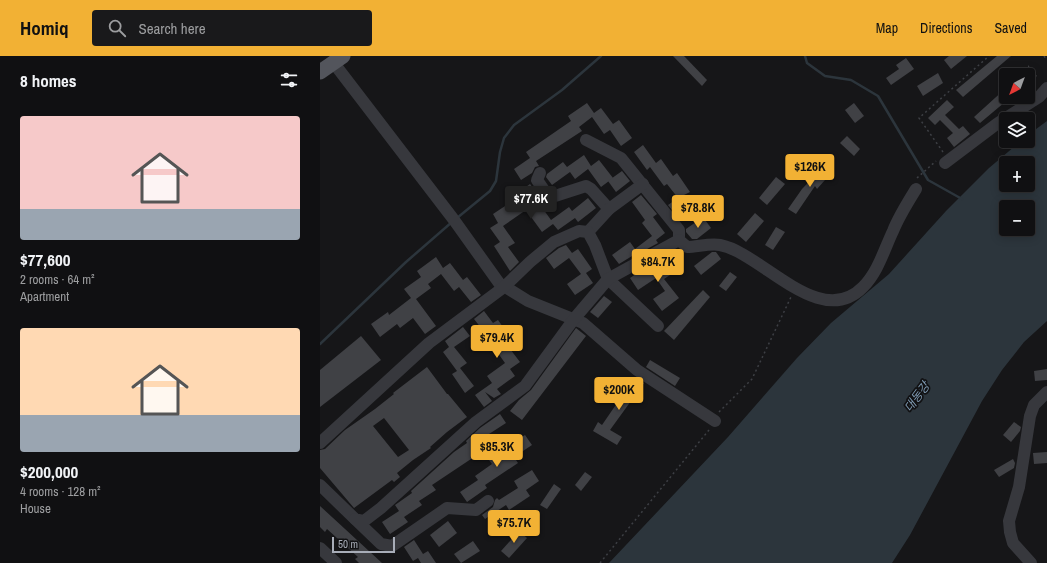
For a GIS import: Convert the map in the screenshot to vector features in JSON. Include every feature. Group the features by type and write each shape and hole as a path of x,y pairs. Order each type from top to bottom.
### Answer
{"main road":[{"path":"320,72 338,59"}],"street":[{"path":"338,59 504,288 528,301 583,323 637,370 714,421"},
{"path":"943,162 998,123 1039,97 1047,88"},
{"path":"586,140 621,158 679,230 679,240 687,247 720,245 740,253 802,292 828,300 840,300 852,296 863,287 873,274 915,185"},
{"path":"540,173 537,180 548,196 555,196 586,186 591,189 609,209"},
{"path":"588,232 609,209 643,184"},
{"path":"320,443 430,343 504,288 530,262 554,242 579,231 588,232"},
{"path":"588,232 595,245 608,279 658,326"},
{"path":"354,518 364,521 381,508 476,422 525,386 574,319 608,279 679,240"},
{"path":"1032,563 1013,543 1009,521 1019,486 1030,416 1034,405 1047,392"},
{"path":"320,486 381,544 392,546 447,508 476,510 488,500"},
{"path":"320,548 336,563"}],"path":[{"path":"915,185 943,162 919,118 989,56"},
{"path":"1044,56 1047,60"},
{"path":"600,563 661,489 714,421 720,410 752,379 795,288"}],"water":[{"name":"대동강","path":"1047,121 1047,321 1024,342 1002,370 982,401 910,535 892,563 609,563 728,437 797,358 831,323 889,274 946,211 989,168 999,160 999,192 1035,192 1035,156 1003,156 1013,148 1035,148 1035,130"}],"building":[{"path":"673,56 684,56 707,80 702,86"},
{"path":"949,56 967,56 951,69 944,60"},
{"path":"997,56 1011,56 963,97 956,90"},
{"path":"906,58 914,69 891,85 886,78 899,69 896,65"},
{"path":"938,73 943,83 923,96 917,86"},
{"path":"999,94 999,104 1003,104 980,123 974,117"},
{"path":"947,100 954,107 945,115 959,129 963,126 970,134 954,147 947,138 953,133 940,120 935,125 928,118"},
{"path":"587,103 594,113 601,108 613,124 619,120 632,138 621,146 610,130 604,134 592,117 579,127 582,131 536,161 539,166 535,167 532,173 521,180 514,169 530,158 526,152 571,121 568,116"},
{"path":"854,103 864,116 855,123 845,110"},
{"path":"847,136 860,149 854,156 840,143"},
{"path":"643,145 656,163 661,159 673,176 677,173 690,192 684,195 691,205 677,216 668,205 678,198 667,184 664,186 650,167 647,170 634,152"},
{"path":"584,155 591,166 599,160 613,178 601,187 588,169 575,179 570,172 552,185 546,177 547,174 563,162 567,167"},
{"path":"826,164 833,171 817,189 815,186 796,214 788,209 802,189"},
{"path":"622,171 630,181 616,192 608,181"},
{"path":"776,177 785,184 767,205 759,198"},
{"path":"530,184 545,203 541,206 551,220 569,207 572,211 588,198 596,208 578,222 575,218 558,230 553,224 542,232 526,210 503,226 515,243 508,247 519,262 510,271 494,246 500,242 490,228 498,223 493,214 522,195 519,192"},
{"path":"641,195 657,214 653,217 665,233 656,240 658,243 619,264 612,255 630,242 635,249 652,236 642,223 645,220 632,202"},
{"path":"755,213 764,221 746,242 737,234"},
{"path":"703,217 711,228 697,239 692,239 686,232 686,229"},
{"path":"776,227 785,232 773,250 765,245"},
{"path":"566,245 572,253 578,249 592,269 586,273 593,283 575,295 567,284 581,274 569,258 554,269 546,258 559,248"},
{"path":"712,252 716,252 721,259 701,275 694,266"},
{"path":"436,257 443,268 450,263 463,280 467,277 481,295 471,302 459,287 454,291 441,274 428,284 431,288 416,299 436,326 425,334 413,318 400,328 397,324 380,337 371,324 388,312 389,315 411,298 404,289 421,277 417,271"},
{"path":"668,259 676,271 664,279 679,298 662,311 653,299 665,291 656,278 638,290 630,278 648,266 651,271 650,268 654,265 656,268"},
{"path":"730,272 737,277 726,291 719,286"},
{"path":"703,290 710,297 674,340 664,331"},
{"path":"604,296 612,302 598,318 590,312"},
{"path":"484,311 493,323 498,320 513,341 507,345 520,362 510,369 515,376 497,389 501,394 494,398 485,392 492,401 484,407 475,395 492,383 487,376 505,363 495,349 501,345 490,330 485,333 474,319"},
{"path":"463,327 470,336 454,347 467,363 460,368 474,386 465,393 452,374 457,371 443,352 449,347 445,341"},
{"path":"576,328 586,336 522,420 510,411 519,400 531,390"},
{"path":"361,336 381,360 320,407 320,370"},
{"path":"650,360 680,378 675,386 646,367"},
{"path":"427,367 447,394 467,417 447,432 430,447 431,448 397,473 400,477 394,482 392,480 354,508 320,468 320,450 325,449 345,430 375,409 394,394 393,393","holes":["384,418 409,450 398,457 373,426"]},
{"path":"1047,369 1047,380 1035,381 1034,371"},
{"path":"631,377 644,383 610,430 622,437 617,445 593,431 598,422 602,425 624,393 621,391"},
{"path":"500,414 506,423 489,434 492,440 475,451 477,455 432,485 436,490 419,501 422,505 404,517 408,522 390,534 382,522 399,511 395,505 412,493 411,491 454,452 467,443 466,441 480,428"},
{"path":"1014,422 1021,427 1020,431 1011,442 1003,435"},
{"path":"525,435 532,445 514,457 518,463 485,485 487,488 467,502 460,492 478,480 475,476 492,464 489,460"},
{"path":"1047,452 1047,463 1034,464 1033,453"},
{"path":"1013,459 1015,463 1014,468 999,477 994,470"},
{"path":"532,470 539,481 526,490 530,496 509,510 506,505 485,519 482,515 493,507 495,500 497,498 499,500 518,488 514,481"},
{"path":"585,472 592,477 581,491 575,485"},
{"path":"554,484 561,489 547,509 540,505"},
{"path":"320,506 382,563 359,563 355,559 358,557 327,529 325,532 320,527"},
{"path":"448,521 457,533 439,547 430,535"},
{"path":"519,531 527,538 509,558 501,551"},
{"path":"414,540 423,554 428,551 436,563 421,563 418,558 413,561 404,547"},
{"path":"473,541 480,551 461,563 454,554"}],"waterway":[{"path":"457,218 490,191 496,181 500,152 504,138 514,125 562,90 601,56"},
{"path":"805,56 807,63 825,76 851,80 878,96 928,180 962,199"},
{"path":"320,344 406,262 452,222"}]}
